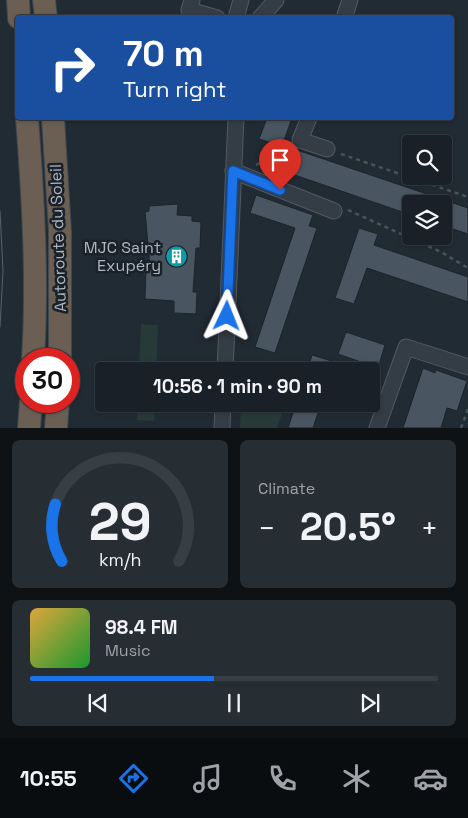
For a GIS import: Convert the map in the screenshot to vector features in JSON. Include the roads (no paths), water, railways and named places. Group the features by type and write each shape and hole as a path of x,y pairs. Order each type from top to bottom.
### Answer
{"highway":[{"path":"18,0 19,15"},
{"path":"44,0 46,15"},
{"name":"Autoroute du Soleil","path":"27,120 33,209 33,348"},
{"name":"Autoroute du Soleil","path":"54,120 60,232 60,348"},
{"path":"29,428 30,413"},
{"path":"56,428 57,413"}],"street":[{"path":"192,0 189,10 207,15"},
{"path":"237,15 241,0"},
{"path":"263,15 276,0"},
{"path":"345,15 350,0"},
{"path":"226,362 238,173 236,120"},
{"path":"308,120 300,140 328,150"},
{"path":"238,173 334,211"},
{"path":"377,428 406,347 468,367"},
{"path":"222,428 223,412"}],"tram line":[{"path":"0,211 3,271 0,327"}],"place":[{"name":"MJC Saint Exupéry","path":"177,256"}]}
